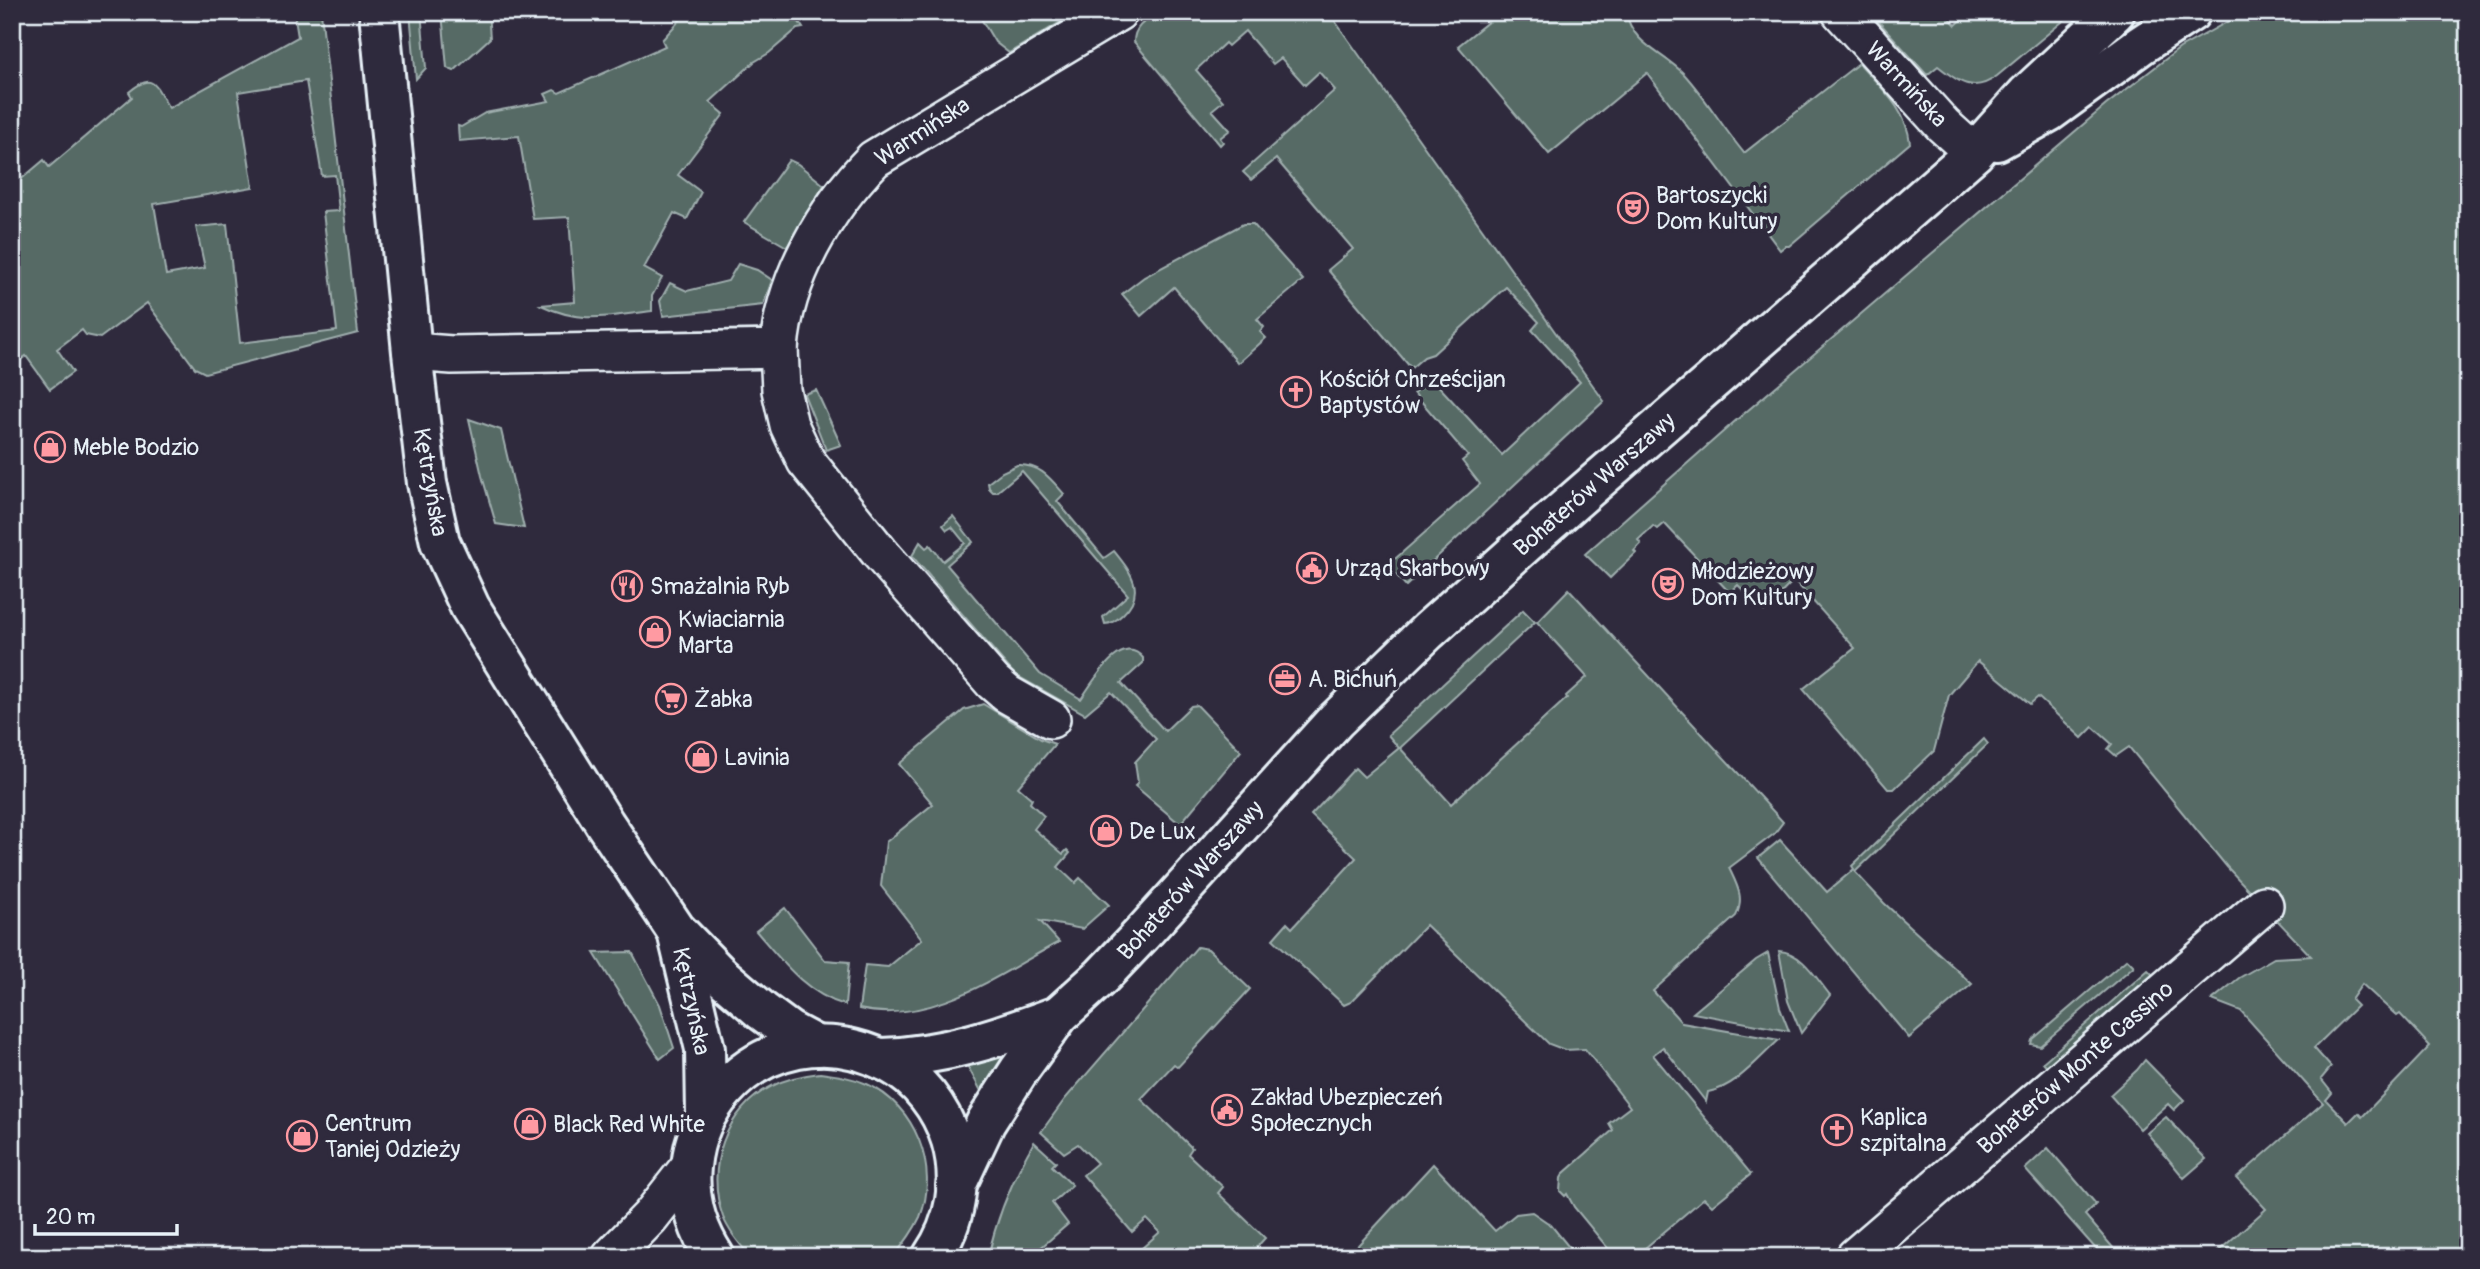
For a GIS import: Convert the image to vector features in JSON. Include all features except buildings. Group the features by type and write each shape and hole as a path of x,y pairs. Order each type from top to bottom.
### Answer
{"street":[{"name":"Kętrzyńska","path":"379,12 427,483 440,542 470,607 605,824 676,930 720,975 762,1011 789,1031 817,1046"},
{"name":"Warmińska","path":"1051,719 1007,694 993,682 880,553 813,470 789,425 781,390 779,349 785,306 794,282 836,205 856,177 874,159 1118,12"},
{"name":"Warmińska","path":"1841,12 1944,125 1974,153"},
{"name":"Bohaterów Warszawy","path":"956,1186 986,1122 1059,1015 1118,959 1303,756 1419,639 1974,153 2027,94 2115,12"},
{"name":"Bohaterów Warszawy","path":"1974,153 2049,113 2191,12"},
{"path":"412,352 452,355 779,349"},
{"name":"Bohaterów Monte Cassino","path":"1855,1257 2264,905"},
{"name":"Kętrzyńska","path":"676,930 705,1049 706,1115"},
{"name":"Bohaterów Warszawy","path":"881,1058 945,1052 1002,1036 1059,1015"},
{"path":"715,1257 703,1237 693,1209 691,1166 696,1138 706,1115 725,1089 747,1069 786,1051 817,1046 843,1047 881,1058 909,1076 937,1109 953,1149 956,1186 954,1206 940,1249"},
{"path":"611,1257 650,1217 691,1166"}],"green space":[{"path":"294,12 321,12 358,333 205,373 195,368 147,303 100,338 86,335 82,330 57,349 73,372 50,389 26,356 12,366 12,187 44,160 49,167 132,97 129,92 144,82 154,84 169,108 298,37","holes":["306,81 322,176 335,175 339,211 323,212 337,331 240,343 227,224 196,227 205,268 166,275 154,204 253,187 238,92"]},
{"path":"410,12 421,12 426,68 416,79"},
{"path":"442,12 488,12 490,38 454,71 447,68"},
{"path":"687,12 814,12 799,22 803,28 797,29 754,62 710,102 724,114 678,175 701,192 687,219 674,213 644,268 662,278 652,296 652,311 609,317 583,317 541,305 575,302 569,217 533,219 519,136 459,141 458,126 461,127 485,113 549,101 545,94 554,90 559,93 665,46 662,40"},
{"path":"977,12 1077,12 1009,53 995,42"},
{"path":"1160,12 1345,12 1335,21 1604,401 1406,586 1388,565 1480,484 1462,461 1468,456 1414,393 1435,382 1502,455 1580,382 1532,330 1539,322 1506,287 1433,354 1424,357 1411,368 1328,270 1353,249 1276,159 1251,180 1243,172 1335,90 1319,72 1305,85 1281,58 1273,64 1245,31 1228,46 1225,43 1196,70 1223,101 1212,110 1230,130 1220,138 1223,142 1220,145 1134,42 1139,27"},
{"path":"1482,12 1626,12 1635,33 1684,74 1744,153 1859,63 1898,109 1908,131 1910,143 1789,246 1780,250 1647,73 1549,154 1458,46 1489,21"},
{"path":"1870,12 1944,12 1956,25 1970,12 2074,12 1997,76 1973,85 1959,81 1938,66 1927,75"},
{"path":"2245,12 2468,12 2468,1257 2212,1257 2266,1209 2237,1178 2323,1103 2241,1011 2212,1000 2239,978 2274,958 2311,956 2227,867 2129,747 2116,756 2108,749 2112,744 2093,727 2082,738 2038,697 2030,704 1978,661 1949,695 1934,751 1894,789 1888,789 1803,689 1855,648 1794,580 1764,611 1738,585 1730,593 1664,523 1657,529 1653,526 1638,540 1641,544 1634,551 1636,553 1610,578 1585,554 1733,423 2106,105 2180,48","holes":["2362,984 2397,1016 2400,1014 2430,1046 2362,1117 2358,1113 2348,1123 2326,1100 2332,1093 2321,1079 2331,1067 2314,1048 2357,1006 2351,1000"]},
{"path":"789,160 824,185 787,247 744,222"},
{"path":"1243,224 1253,224 1303,280 1257,319 1264,327 1260,332 1266,338 1238,363 1174,287 1141,316 1122,294 1144,277"},
{"path":"738,264 757,270 772,280 763,305 663,316 660,301 670,283 687,291 728,281"},
{"path":"816,390 841,445 826,450 804,394"},
{"path":"469,419 501,430 524,528 496,524"},
{"path":"1017,465 1032,467 1049,478 1064,494 1057,501 1104,558 1114,551 1126,566 1134,581 1134,597 1130,606 1115,621 1105,624 1103,617 1128,595 1022,471 997,492 989,488 988,483"},
{"path":"953,516 973,542 947,565 1040,674 1081,699 1108,663 1117,655 1134,651 1143,658 1143,663 1121,683 1165,731 1191,706 1197,705 1241,751 1180,824 1135,786 1138,783 1135,762 1156,739 1111,692 1085,714 1014,674 912,556 920,542 926,548 930,545 943,561 965,543 952,527 947,530 943,525"},
{"path":"1569,589 1783,822 1774,834 1729,868 1740,897 1736,916 1653,991 1682,1023 1779,1040 1737,1079 1708,1092 1706,1102 1663,1047 1653,1055 1751,1174 1712,1206 1704,1198 1644,1249 1650,1257 1615,1257 1574,1207 1567,1194 1565,1196 1560,1191 1564,1173 1613,1130 1609,1123 1630,1107 1585,1049 1565,1050 1549,1044 1426,925 1351,1002 1344,1005 1273,939 1287,923 1292,928 1356,858 1311,815 1355,768 1364,777 1399,748 1388,735 1523,610 1535,622 1400,748 1451,804 1587,677 1537,622"},
{"path":"983,704 1041,739 1055,744 1018,787 1032,799 1030,803 1044,816 1034,829 1063,854 1067,850 1070,853 1058,867 1075,883 1080,878 1109,905 1082,929 1040,921 1059,942 964,994 912,1010 886,1012 859,1009 865,965 888,967 922,939 881,886 886,842 933,804 899,764 964,710"},
{"path":"1984,739 1988,744 1855,872 1884,903 1972,984 1909,1038 1758,858 1780,840 1827,892 1854,869 1852,866"},
{"path":"785,908 825,960 849,962 845,1005 818,993 795,975 756,931"},
{"path":"1197,947 1208,949 1250,989 1178,1067 1174,1064 1141,1099 1192,1148 1188,1154 1223,1187 1218,1193 1265,1238 1248,1257 1132,1257 1160,1232 1147,1219 1132,1232 1083,1175 1097,1163 1078,1144 1064,1153 1041,1132 1065,1099"},
{"path":"1779,951 1787,952 1802,961 1830,995 1801,1033 1788,1001"},
{"path":"632,952 660,1005 674,1048 660,1059 594,953"},
{"path":"1768,953 1780,1008 1789,1031 1693,1013 1756,960"},
{"path":"2127,959 2134,966 2040,1046 2031,1044 2032,1040"},
{"path":"2148,970 2155,977 2049,1069 2043,1062"},
{"path":"1026,1035 982,1093 967,1065"},
{"path":"2145,1060 2184,1100 2174,1110 2168,1104 2140,1129 2110,1095"},
{"path":"820,1073 855,1080 884,1094 910,1122 919,1140 927,1178 925,1198 920,1217 893,1257 751,1257 723,1217 716,1179 723,1142 731,1125 742,1109 772,1086 796,1077"},
{"path":"2166,1117 2206,1159 2184,1178 2147,1133"},
{"path":"1034,1142 1056,1162 1052,1166 1072,1185 1052,1203 1068,1224 1030,1257 988,1257 1006,1198"},
{"path":"2048,1148 2096,1204 2085,1215 2121,1257 2103,1257 2025,1169"},
{"path":"1433,1164 1495,1231 1516,1214 1532,1212 1551,1225 1577,1257 1347,1257"}],"place":[{"name":"Bartoszycki Dom Kultury","path":"1633,208"},
{"name":"Kościół Chrześcijan Baptystów","path":"1296,392"},
{"name":"Meble Bodzio","path":"50,447"},
{"name":"Urząd Skarbowy","path":"1312,568"},
{"name":"Młodzieżowy Dom Kultury","path":"1668,584"},
{"name":"Smażalnia Ryb","path":"627,586"},
{"name":"Kwiaciarnia Marta","path":"655,632"},
{"name":"A. Bichuń","path":"1285,679"},
{"name":"Żabka","path":"671,699"},
{"name":"Lavinia","path":"701,757"},
{"name":"De Lux","path":"1106,831"},
{"name":"Zakład Ubezpieczeń Społecznych","path":"1227,1110"},
{"name":"Black Red White","path":"530,1124"},
{"name":"Kaplica szpitalna","path":"1837,1130"},
{"name":"Centrum Taniej Odzieży","path":"302,1136"}]}
